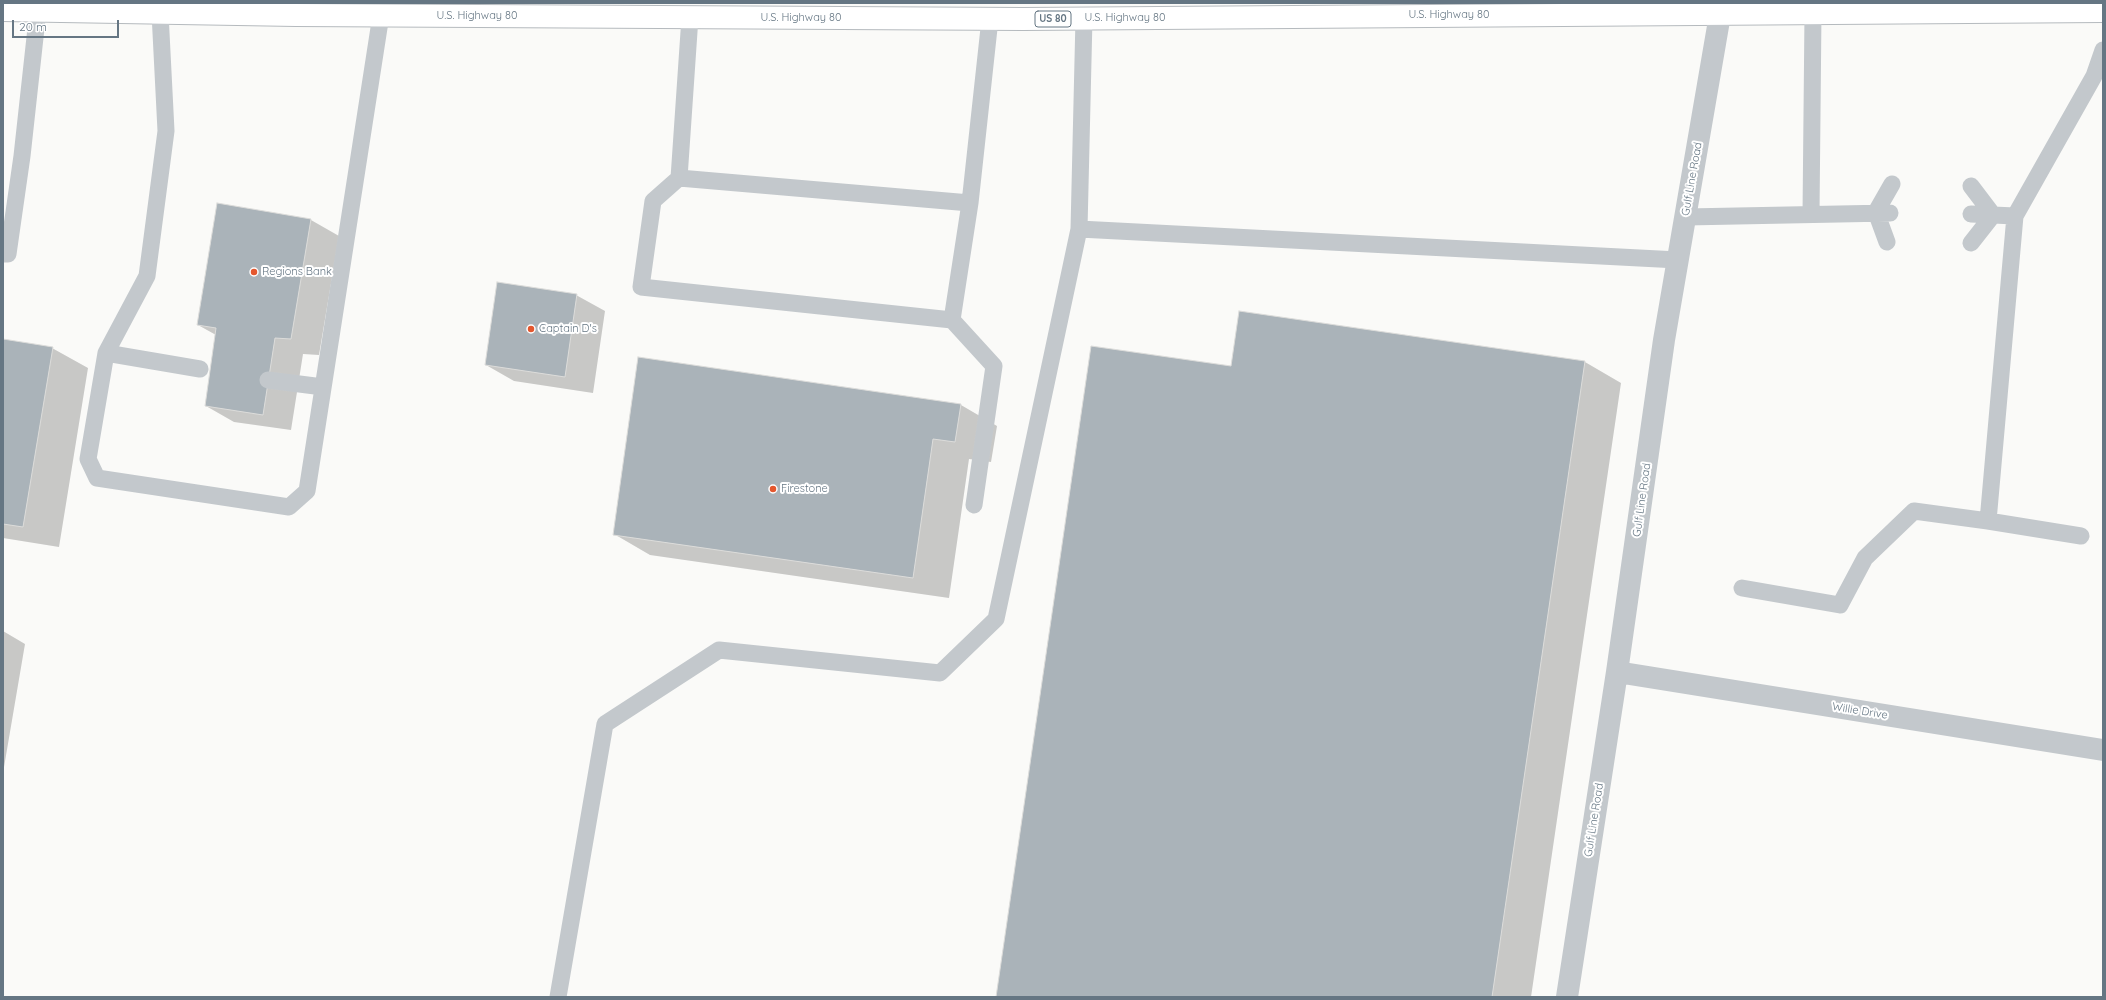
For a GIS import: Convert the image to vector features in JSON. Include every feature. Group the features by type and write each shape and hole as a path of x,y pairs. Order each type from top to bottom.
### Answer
{"main road":[{"name":"U.S. Highway 80","path":"3,10 381,16 990,18 1084,18 1721,8 1813,13 2103,11"}],"street":[{"name":"Gulf Line Road","path":"1567,997 1617,672 1664,340 1721,8"},
{"name":"Willie Drive","path":"1617,672 2103,750"}],"lane":[{"path":"3,254 8,254 22,156 38,10"},
{"path":"160,13 166,131 147,276 106,353 88,459 97,478 289,507 307,491 381,16"},
{"path":"1811,214 1813,13"},
{"path":"690,17 679,178 653,201 641,286 952,320 994,366 974,505"},
{"path":"952,320 970,203 990,18"},
{"path":"558,997 605,724 719,650 940,673 996,619 1079,228 1084,18"},
{"path":"1988,521 2015,216 2094,76 2103,50"},
{"path":"679,178 970,203"},
{"path":"1887,242 1883,212 1892,184"},
{"path":"1971,186 1994,215"},
{"path":"1686,217 1883,212"},
{"path":"1971,214 2015,216"},
{"path":"1970,243 1994,215"},
{"path":"1079,228 1678,260"},
{"path":"106,353 200,369"},
{"path":"268,380 323,387"},
{"path":"1742,588 1840,605 1865,558 1914,511 2081,536"}],"building":[{"name":"Regions Bank","path":"217,203 311,219 291,339 275,338 263,415 205,406 216,328 197,325"},
{"name":"Captain D's","path":"497,282 577,294 565,377 485,365"},
{"path":"1239,311 1585,361 1492,997 996,997 1091,346 1231,366"},
{"path":"3,339 53,347 23,527 3,524"},
{"name":"Firestone","path":"638,357 961,404 955,442 933,439 913,578 613,535"}],"place":[{"name":"Regions Bank","path":"254,272"},
{"name":"Captain D's","path":"531,329"},
{"name":"Firestone","path":"773,489"}]}
